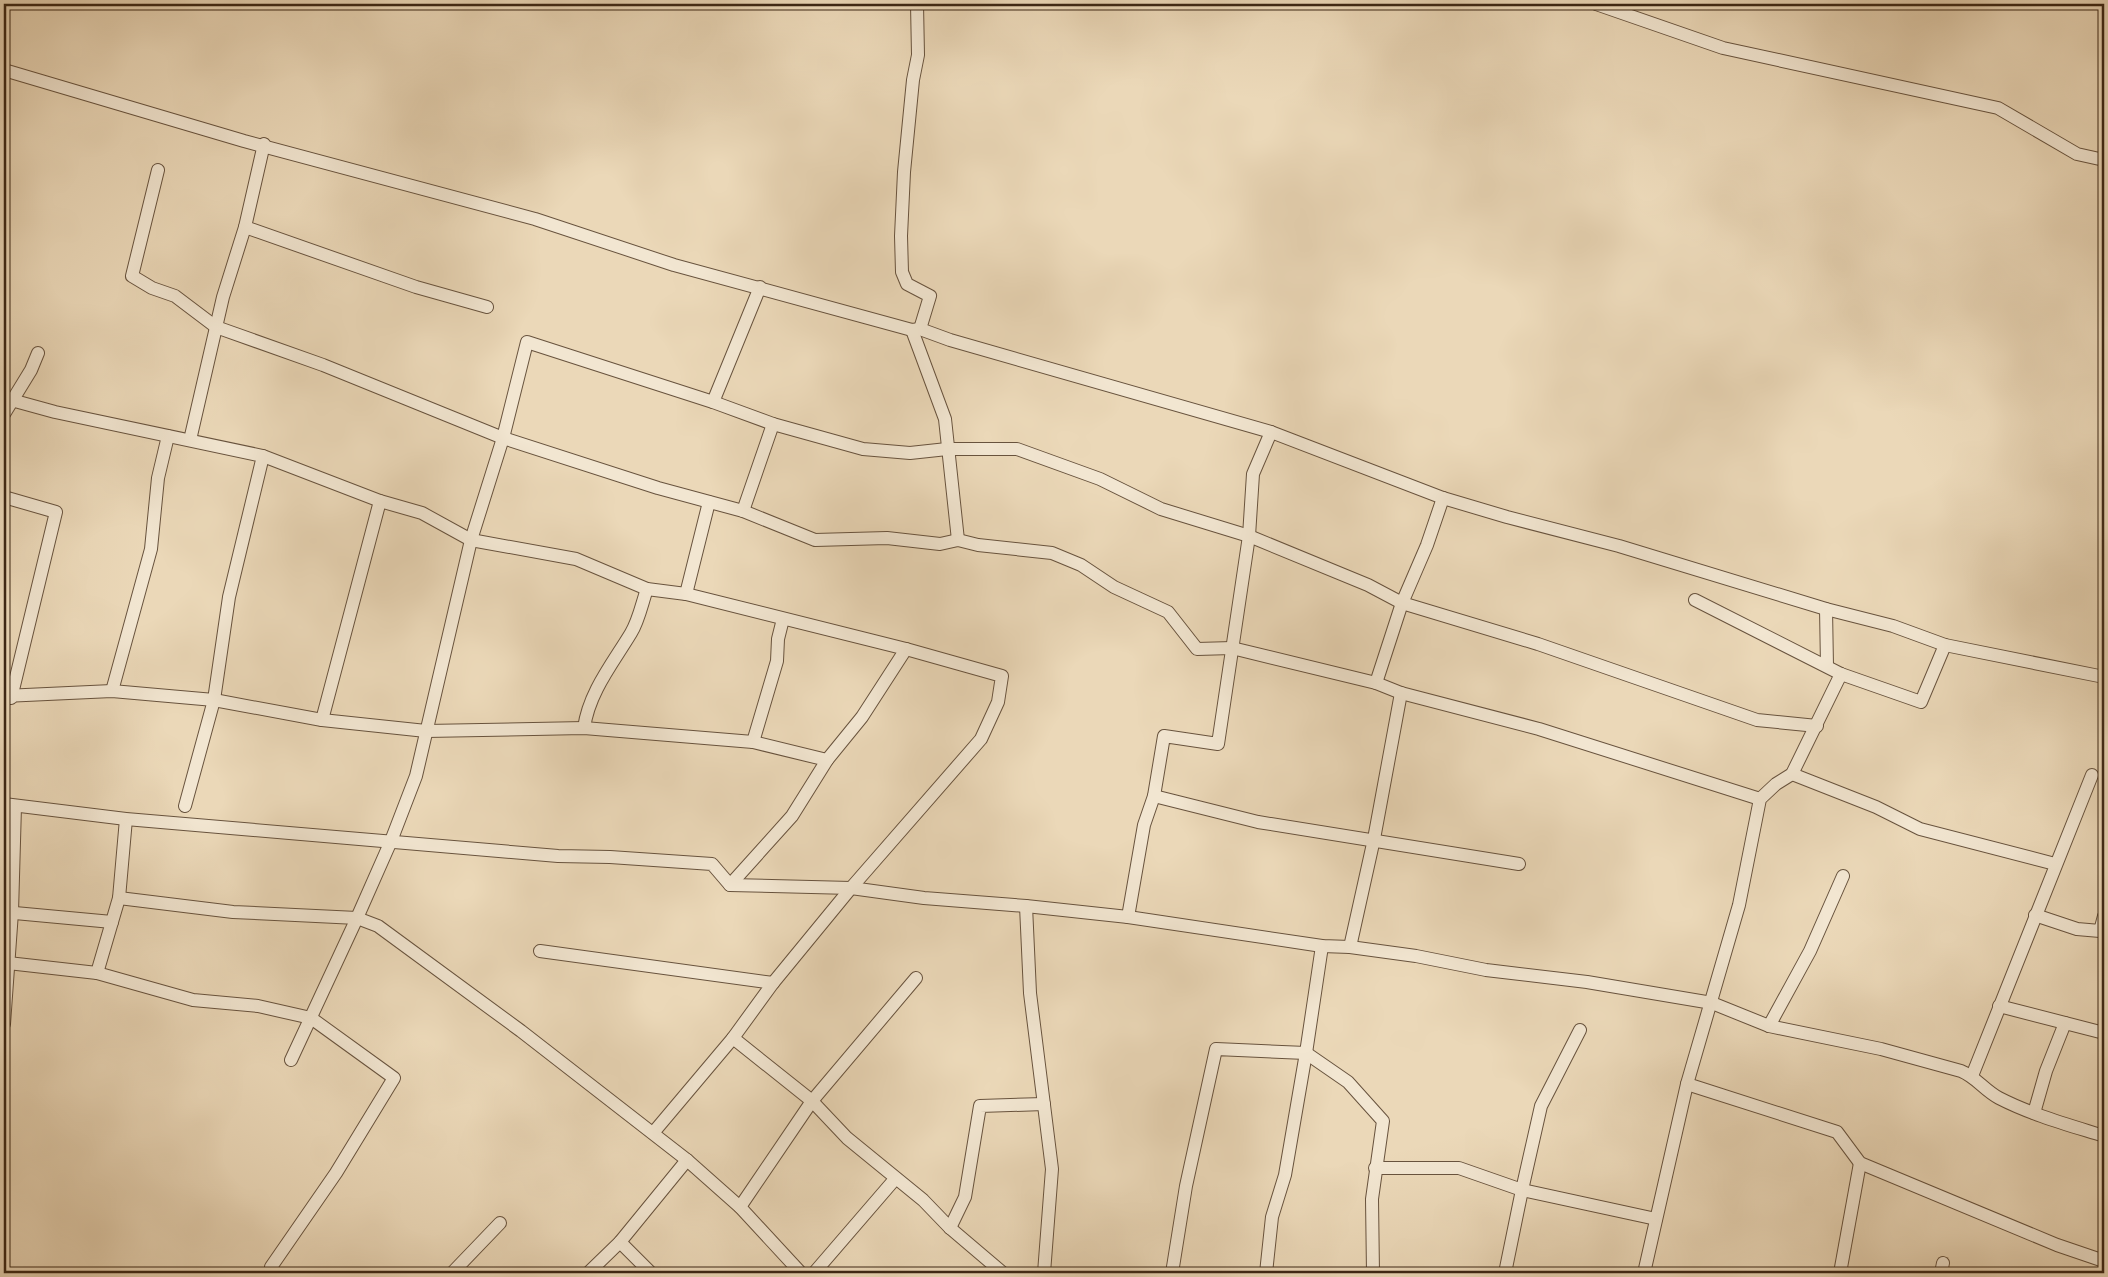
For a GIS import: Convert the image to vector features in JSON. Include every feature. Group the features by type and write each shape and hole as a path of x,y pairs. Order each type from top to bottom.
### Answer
{"street":[{"path":"917,4 918,55 913,80 904,172 902,272 907,284 930,296 916,329 945,419 947,449 955,497 958,540"},
{"path":"1596,4 1723,48 1998,108 2077,154 2104,160"},
{"path":"4,70 374,177 535,219 674,265 760,287 840,311 916,329 1271,432 1443,498 1506,517 1618,546 1826,609 1893,626 1945,645 2104,678"},
{"path":"190,440 216,327 245,227 264,144"},
{"path":"158,170 132,276 152,288 175,296 216,327 324,365 503,438 658,488 743,511 815,540 887,538 940,544 958,540 978,545 1052,553 1081,565 1114,587 1168,612 1196,649 1232,648 1376,683 1401,693 1539,728 1760,799"},
{"path":"245,227 416,287 486,307"},
{"path":"713,402 760,287"},
{"path":"290,1060 357,918 391,841 416,776 471,540 503,438 528,342 713,402 773,424 863,449 910,453 947,449 1017,449 1100,479 1161,509 1249,536 1368,585 1402,603 1538,644 1757,720 1817,726"},
{"path":"4,414 8,399 38,353"},
{"path":"8,399 55,412 263,456 380,501 422,514 471,540 576,558 647,589 686,594 906,649 1002,676 998,702 981,739 851,888 773,983 733,1038 653,1133"},
{"path":"743,511 773,424"},
{"path":"1128,917 1144,826 1154,796 1164,736 1218,744 1249,536 1253,474 1271,432"},
{"path":"112,691 150,549 158,478 168,436"},
{"path":"185,806 214,700 229,596 263,456"},
{"path":"4,497 56,512 7,697 112,691 214,700 322,720 426,730 584,728 753,742 826,760"},
{"path":"1376,683 1402,603 1427,546 1443,498"},
{"path":"322,720 380,501"},
{"path":"686,594 709,502"},
{"path":"584,728 586,712 592,698 632,631 647,589"},
{"path":"1695,600 1841,674 1921,702 1945,645"},
{"path":"1826,609 1826,666"},
{"path":"753,742 777,661 778,639 783,619"},
{"path":"730,885 792,816 826,760 862,717 906,649"},
{"path":"1644,1273 1687,1084 1739,905 1760,799 1776,784 1792,774 1841,674"},
{"path":"1350,947 1374,839 1401,693"},
{"path":"1792,774 1876,807 1920,829 2055,864"},
{"path":"1972,1076 2092,775"},
{"path":"1154,796 1258,822 1374,839 1519,864"},
{"path":"4,1024 8,963 9,805 126,819 558,856 610,857 712,864 730,885 851,888 1128,917 1322,946 1350,947 1416,956 1486,970 1587,982 1712,1003 1769,1026 1881,1050 1972,1076 1996,1096 2034,1113 2104,1136"},
{"path":"97,973 119,898 126,819"},
{"path":"1769,1026 1810,951 1843,876"},
{"path":"119,898 233,912 357,918 378,926 687,1160 740,1207 801,1273"},
{"path":"1026,906 1030,993 1052,1169 1044,1273"},
{"path":"8,912 112,922"},
{"path":"2035,915 2077,928 2100,931 2104,916"},
{"path":"1266,1273 1272,1217 1285,1175 1322,946"},
{"path":"540,951 773,983"},
{"path":"8,963 97,973 193,1000 258,1006 310,1018 394,1078 336,1173 272,1271"},
{"path":"740,1207 812,1101 916,978"},
{"path":"1999,1006 2104,1033"},
{"path":"2034,1113 2046,1071 2065,1023"},
{"path":"1505,1273 1541,1106 1580,1030"},
{"path":"733,1038 812,1101 847,1138 923,1200 950,1228 1003,1273"},
{"path":"1172,1273 1186,1186 1216,1048 1306,1053 1348,1082 1383,1121 1372,1199 1373,1273"},
{"path":"1687,1084 1836,1132 1860,1163 2057,1245 2104,1262"},
{"path":"950,1228 966,1197 980,1106 1044,1104"},
{"path":"588,1273 620,1242 687,1160"},
{"path":"1840,1273 1860,1163"},
{"path":"1375,1168 1459,1168 1522,1190 1656,1220"},
{"path":"814,1273 895,1179"},
{"path":"452,1273 500,1223"},
{"path":"620,1242 651,1273"}]}
